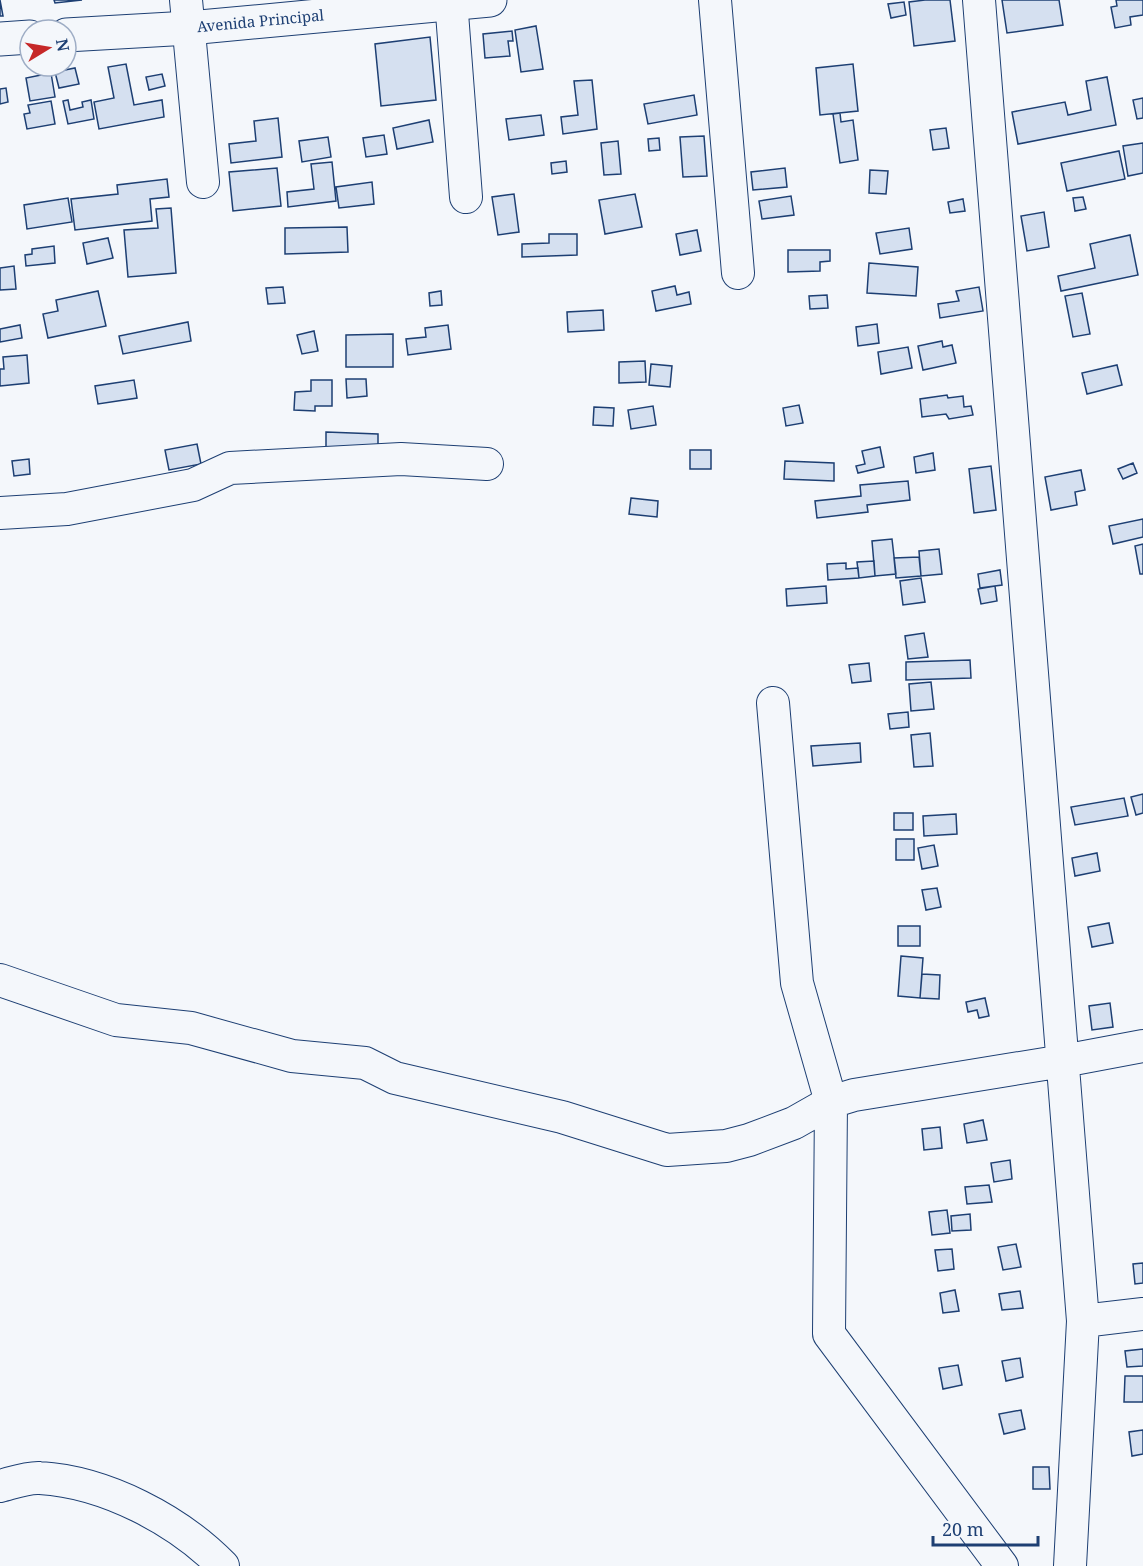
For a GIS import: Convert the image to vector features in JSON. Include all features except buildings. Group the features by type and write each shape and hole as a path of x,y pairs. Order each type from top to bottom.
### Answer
{"street":[{"name":"Avenida Principal","path":"78,33 187,14 490,0"},
{"path":"715,0 738,273"},
{"path":"979,0 1083,1321 1070,1566"},
{"path":"451,2 466,197"},
{"path":"187,14 203,182"},
{"path":"0,39 18,38"},
{"path":"0,513 67,509 182,488 230,468 401,459 487,464"},
{"path":"773,703 797,983 831,1102 829,1334 1002,1566"},
{"path":"0,980 116,1020 190,1028 292,1056 365,1063 394,1078 562,1117 667,1150 734,1144 794,1123 831,1102 854,1095 1143,1046"},
{"path":"1083,1321 1143,1314"},
{"path":"0,1486 38,1477 87,1485 158,1515 210,1552 224,1566"}]}
